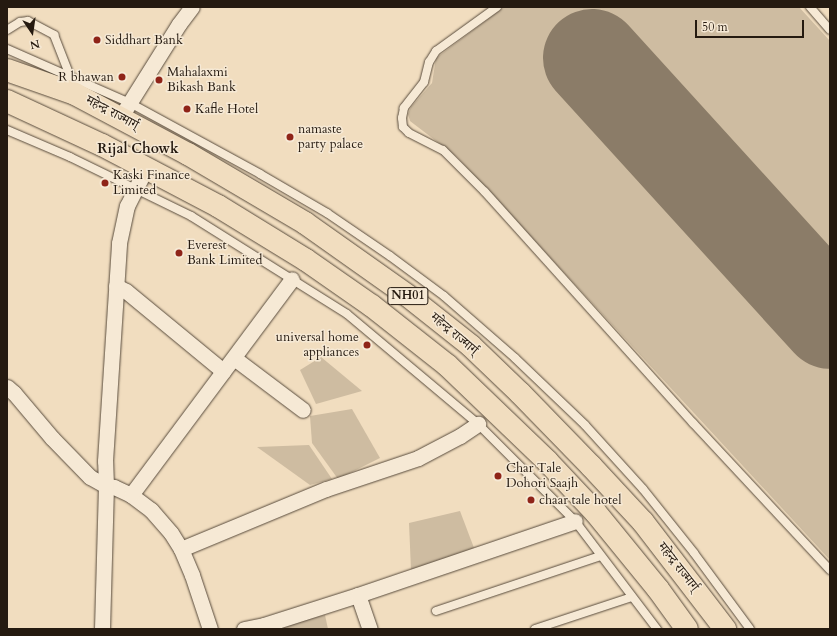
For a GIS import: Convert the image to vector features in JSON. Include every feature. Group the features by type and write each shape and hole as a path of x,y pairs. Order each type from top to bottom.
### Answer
{"highway":[{"name":"महेन्द्र राज्मार्ग्","path":"7,70 125,110 188,154 305,223 408,296 471,346 520,393 643,522 725,629"},
{"name":"NH01","path":"7,101 64,126 218,206 306,260 372,306 447,364 542,455 596,513 658,589 687,629"}],"street":[{"path":"125,110 179,24 192,7"},
{"path":"102,629 106,486 105,461 119,243 127,206 146,168"},
{"path":"131,495 292,279"},
{"path":"116,286 126,291 223,371"},
{"path":"234,358 303,410"},
{"path":"9,393 90,477 106,486 114,487 131,495 151,510 171,533 181,549 194,580 210,629"},
{"path":"181,549 326,489 418,458 460,436 478,424"},
{"path":"244,629 264,625 358,595 575,521"},
{"path":"358,595 370,629"}],"lane":[{"path":"497,7 436,51 429,62 424,82 404,108 402,118 403,127 409,133 443,150 485,192 693,423 830,570"},
{"path":"810,7 830,30"},
{"path":"7,30 20,22 28,21 54,35 70,76"},
{"path":"7,49 70,76 125,110 260,174 326,213 390,256 444,296 515,358 585,425 643,489 694,553 750,629"},
{"path":"7,130 136,188 191,216 347,314 478,424 575,521 600,556 658,629"},
{"path":"436,611 600,556"},
{"path":"535,629 632,597"}],"shaded area":[{"path":"504,7 799,7 830,41 830,264 613,26 567,70 830,359 830,560 457,157 410,121 408,114 411,107 432,83 436,58"},
{"path":"321,357 362,391 316,404 300,370"},
{"path":"352,409 380,458 338,479 312,443 310,416"},
{"path":"309,445 332,479 310,485 257,447"},
{"path":"460,511 474,548 411,570 409,523"},
{"path":"325,615 328,629 283,629 282,626"}],"runway":[{"path":"592,58 830,320"}],"place":[{"name":"Siddhart Bank","path":"97,40"},
{"name":"R bhawan","path":"122,77"},
{"name":"Mahalaxmi Bikash Bank","path":"159,80"},
{"name":"Kafle Hotel","path":"187,109"},
{"name":"namaste party palace","path":"290,137"},
{"name":"Kaski Finance Limited","path":"105,183"},
{"name":"Everest Bank Limited","path":"179,253"},
{"name":"universal home appliances","path":"367,345"},
{"name":"Char Tale Dohori Saajh","path":"498,476"},
{"name":"chaar tale hotel","path":"531,500"}],"district":[{"name":"Rijal Chowk","path":"138,149"}]}
